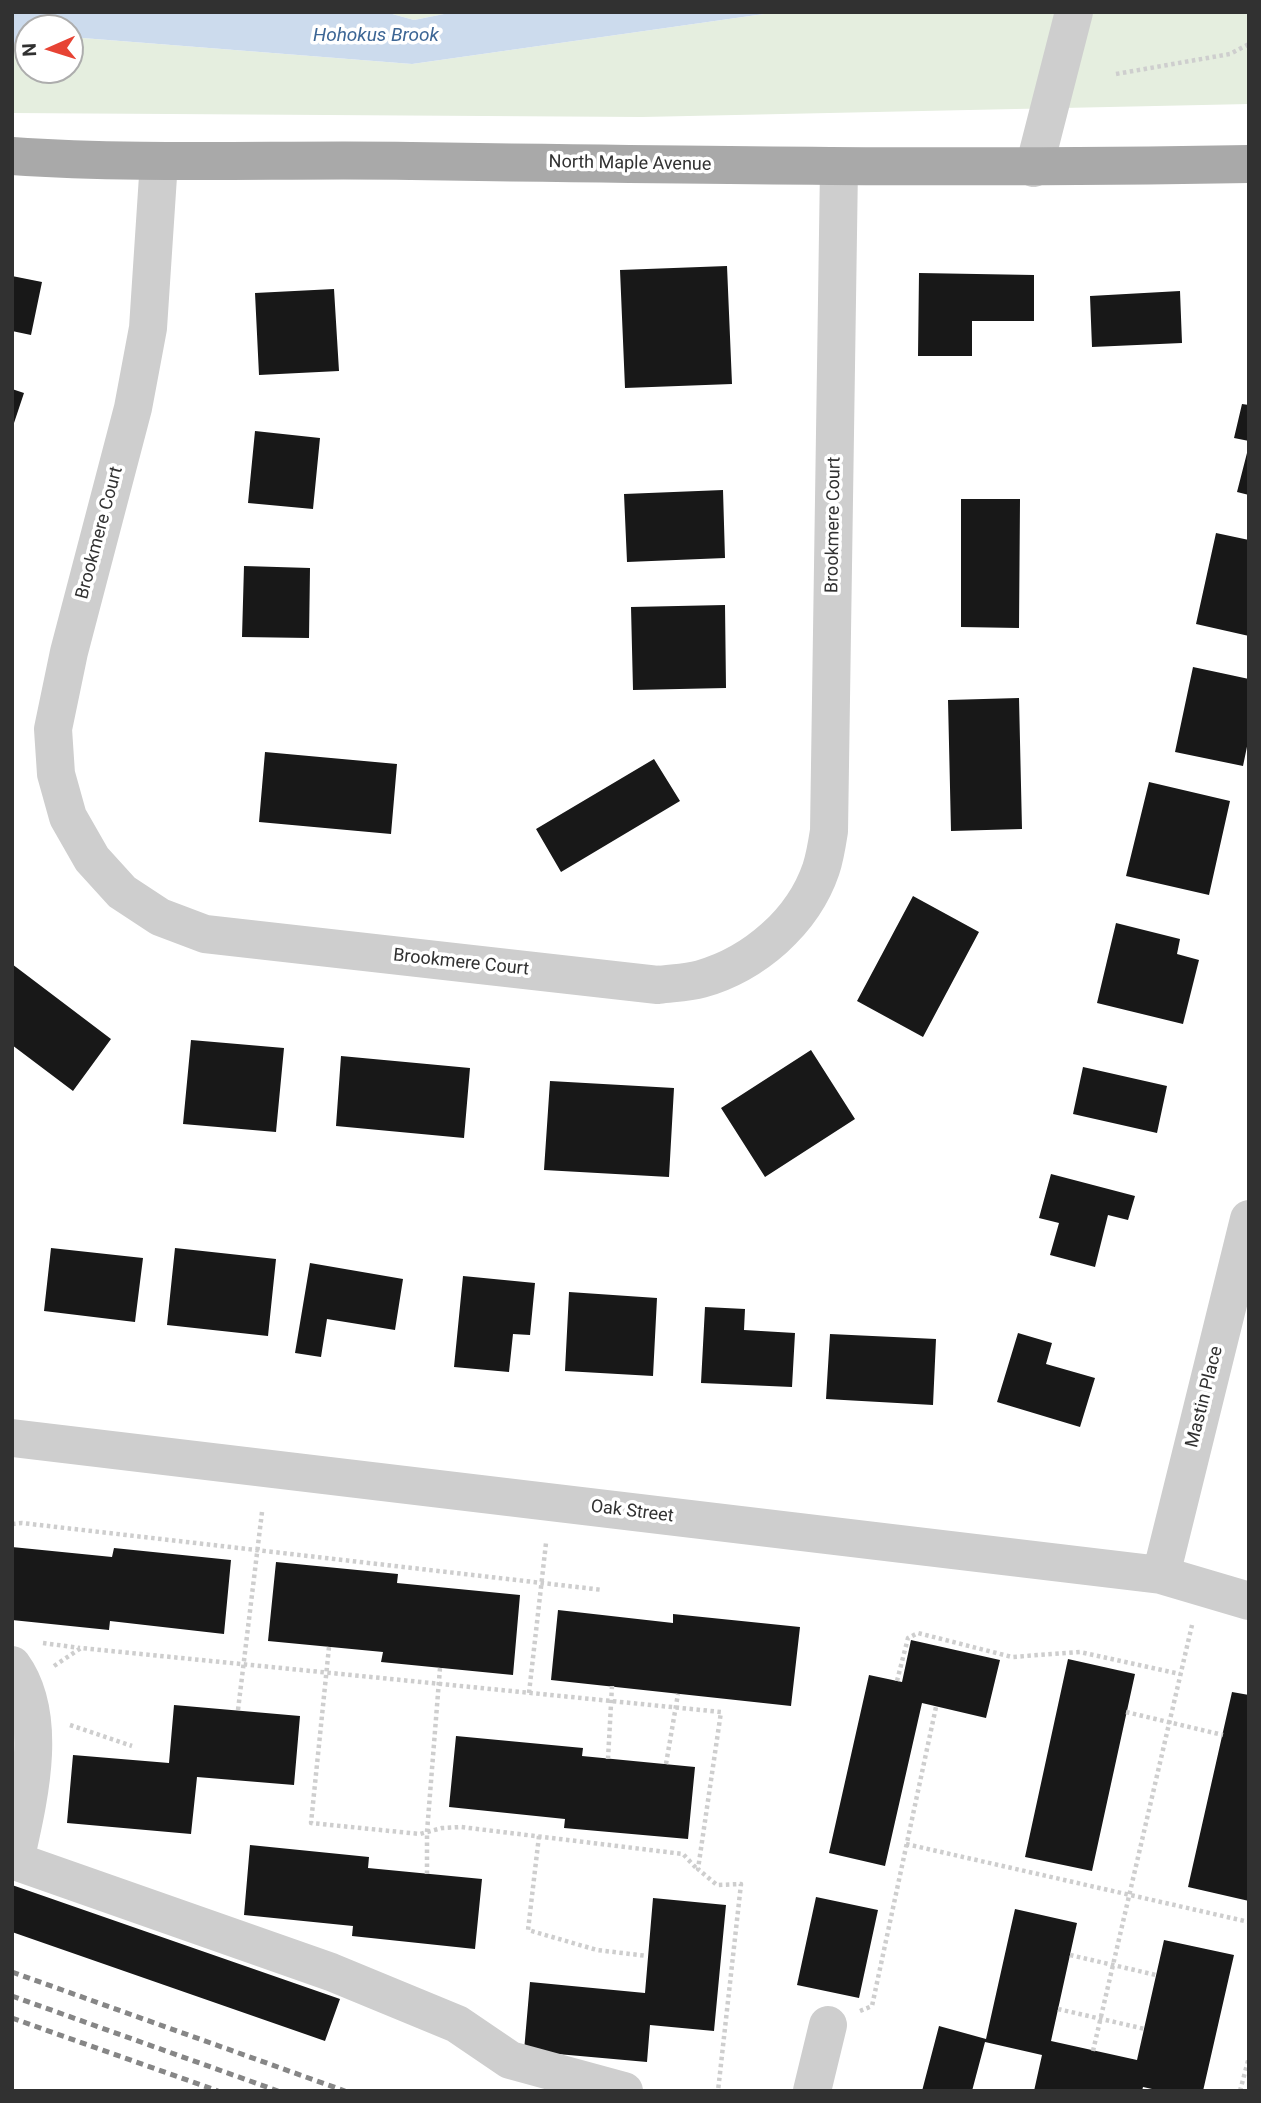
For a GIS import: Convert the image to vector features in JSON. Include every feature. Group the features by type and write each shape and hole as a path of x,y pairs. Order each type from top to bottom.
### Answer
{"main road":[{"name":"North Maple Avenue","path":"12,156 159,161 287,159 839,167 1034,168 1249,164"}],"street":[{"path":"1034,168 1074,12"},
{"name":"Brookmere Court","path":"159,161 149,317 133,408 69,652 53,729 56,774 68,817 92,859 122,892 160,917 205,934 657,985 700,980 742,963 776,937 802,907 821,870 829,831 839,167"},
{"name":"Mastin Place","path":"1161,1575 1249,1219"},
{"name":"Oak Street","path":"12,1438 1161,1575 1249,1601"},
{"path":"20,1680 33,1720 32,1762 26,1814 14,1861 331,1972 457,2024 510,2060 624,2091"},
{"path":"811,2091 828,2025"}],"path":[{"path":"1116,74 1230,54 1249,44"},
{"path":"238,1710 262,1512"},
{"path":"12,1524 22,1523 603,1590"},
{"path":"529,1693 546,1543"},
{"path":"1093,2051 1193,1620"},
{"path":"897,1681 908,1638 918,1633 1012,1657 1080,1652 1180,1674"},
{"path":"329,1647 311,1823 421,1834 460,1827 684,1854 717,1885 741,1884 718,2091"},
{"path":"20,1680 81,1648 722,1712 698,1869"},
{"path":"427,1874 427,1832 440,1668"},
{"path":"608,1759 612,1686"},
{"path":"666,1764 678,1693"},
{"path":"828,2025 872,2006 936,1707"},
{"path":"1126,1712 1223,1735"},
{"path":"539,1836 528,1930 597,1950 647,1956"},
{"path":"906,1844 1249,1922"},
{"path":"1070,1955 1156,1975"},
{"path":"1058,2009 1145,2029"},
{"path":"1240,2091 1249,2057"}],"green space":[{"path":"385,12 454,12 414,20"},
{"path":"778,12 1249,12 1249,104 642,117 12,113 14,44 14,84 84,84 84,38 412,64"}],"water":[{"name":"Hohokus Brook","path":"12,12 385,12 414,20 454,12 778,12 412,64 84,38 84,14 14,14 12,44"}],"building":[{"path":"727,266 732,384 625,388 620,270"},
{"path":"919,273 1034,275 1034,321 972,321 972,356 918,356"},
{"path":"12,276 42,282 31,335 12,331"},
{"path":"334,289 339,371 259,375 255,293"},
{"path":"1180,291 1182,343 1092,347 1090,296"},
{"path":"12,389 24,393 13,426 12,426"},
{"path":"1242,404 1249,405 1249,441 1234,438"},
{"path":"255,431 320,438 313,509 248,503"},
{"path":"1249,449 1249,495 1237,492"},
{"path":"723,490 725,558 627,562 624,494"},
{"path":"961,499 1020,499 1019,628 961,627"},
{"path":"1216,533 1249,540 1249,636 1196,624"},
{"path":"244,566 310,568 309,638 242,637"},
{"path":"725,605 726,688 633,690 631,607"},
{"path":"1193,667 1249,679 1249,737 1243,766 1175,752"},
{"path":"1019,698 1022,829 951,831 948,700"},
{"path":"265,752 397,764 391,834 259,822"},
{"path":"654,759 680,801 561,872 536,829"},
{"path":"1149,782 1230,801 1209,895 1126,876"},
{"path":"913,896 979,932 923,1037 857,1001"},
{"path":"1116,923 1180,939 1177,954 1199,960 1183,1024 1097,1003"},
{"path":"12,964 111,1039 73,1091 12,1045"},
{"path":"191,1040 284,1048 276,1132 183,1124"},
{"path":"811,1050 855,1119 765,1177 721,1108"},
{"path":"341,1056 470,1068 464,1138 336,1126"},
{"path":"1083,1067 1167,1086 1157,1133 1073,1114"},
{"path":"550,1081 674,1088 669,1177 544,1170"},
{"path":"1051,1174 1135,1196 1128,1220 1108,1215 1095,1267 1050,1255 1059,1223 1039,1218"},
{"path":"51,1248 143,1258 135,1322 44,1311"},
{"path":"175,1248 276,1259 268,1336 167,1325"},
{"path":"310,1263 403,1279 395,1330 327,1319 321,1357 295,1353"},
{"path":"463,1276 535,1283 530,1335 513,1334 509,1372 454,1367"},
{"path":"569,1292 657,1298 653,1376 565,1371"},
{"path":"705,1307 745,1309 744,1330 795,1333 792,1387 701,1383"},
{"path":"1018,1333 1052,1343 1046,1364 1095,1378 1080,1427 997,1402"},
{"path":"830,1334 936,1339 933,1405 826,1399"},
{"path":"12,1547 112,1557 114,1548 231,1560 224,1634 110,1621 109,1630 12,1620"},
{"path":"276,1562 398,1574 397,1583 520,1595 513,1675 381,1662 383,1652 268,1641"},
{"path":"558,1610 673,1623 673,1614 800,1627 791,1706 551,1680"},
{"path":"911,1640 1000,1660 986,1718 922,1703 885,1866 829,1853 869,1675 902,1682"},
{"path":"1068,1659 1135,1674 1092,1871 1025,1857"},
{"path":"1232,1692 1249,1695 1249,1901 1188,1887"},
{"path":"174,1705 300,1716 294,1785 197,1777 191,1834 67,1823 73,1755 169,1763"},
{"path":"456,1736 583,1748 582,1756 695,1767 688,1839 564,1828 565,1819 449,1807"},
{"path":"250,1845 369,1857 368,1868 482,1879 475,1949 352,1936 353,1926 244,1915"},
{"path":"12,1885 340,1999 325,2041 12,1932"},
{"path":"816,1897 878,1910 859,1998 797,1985"},
{"path":"653,1898 726,1905 714,2031 650,2025 647,2062 524,2051 530,1982 645,1993"},
{"path":"1015,1909 1077,1923 1051,2041 1137,2060 1164,1940 1234,1955 1203,2091 1161,2091 1143,2087 1142,2091 1034,2091 1042,2055 985,2042 972,2091 922,2091 939,2026 986,2039"}],"railway":[{"path":"12,1972 345,2091"},
{"path":"12,1996 278,2091"},
{"path":"12,2018 218,2091"}]}
